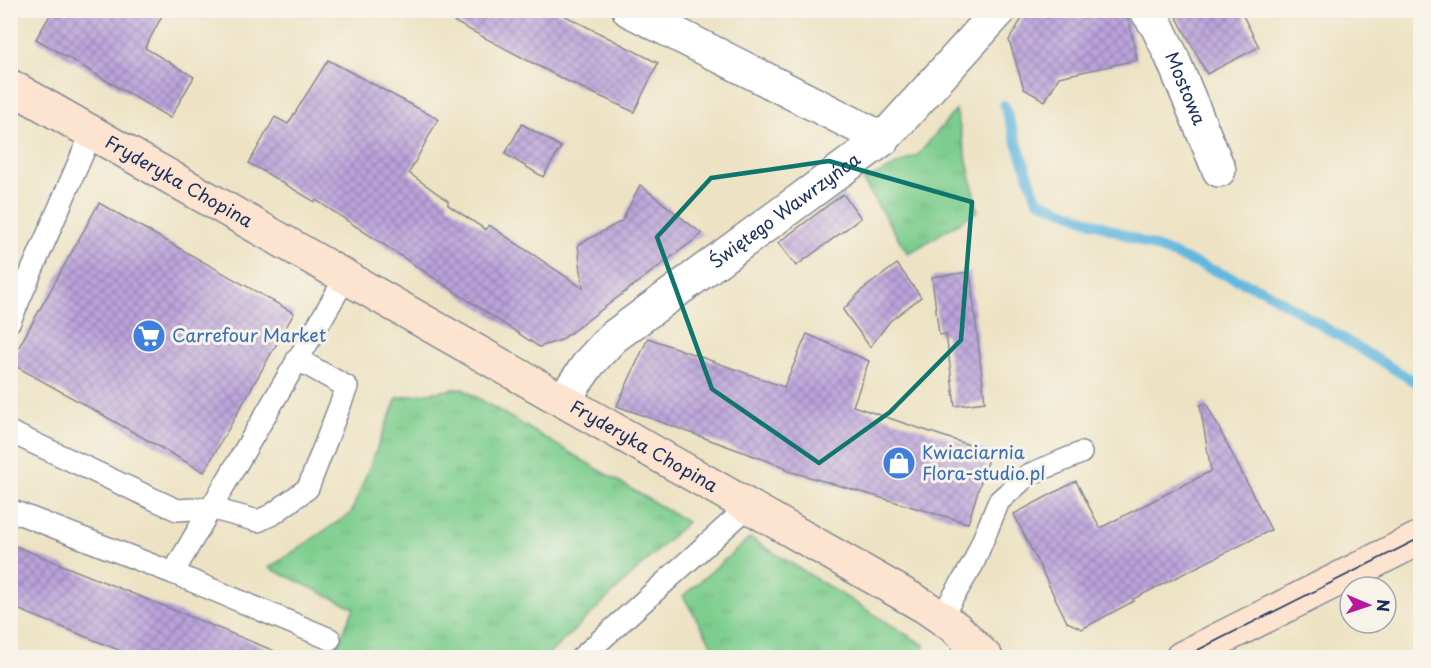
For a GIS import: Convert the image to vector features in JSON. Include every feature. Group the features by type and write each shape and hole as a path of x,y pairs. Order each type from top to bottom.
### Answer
{"street":[{"path":"629,10 883,139"},
{"name":"Świętego Wawrzyńca","path":"563,400 590,362 612,338 883,139 1000,10"},
{"name":"Mostowa","path":"1146,10 1157,26 1171,55 1219,170"},
{"name":"Fryderyka Chopina","path":"10,86 941,617 986,657"},
{"path":"1182,657 1420,538"}],"lane":[{"path":"10,321 92,132"},
{"path":"172,573 345,277"},
{"path":"10,432 177,510 210,508 258,521 273,514 308,488 347,387 297,358"},
{"path":"941,617 973,564 999,501 1028,475 1081,453"},
{"path":"581,657 749,506"},
{"path":"10,510 172,573 330,639"}],"highlighted area":[{"path":"829,161 972,202 961,340 890,412 819,463 712,389 657,237 711,178"}],"green space":[{"path":"956,110 978,211 908,254 863,181 918,155"},
{"path":"461,388 687,522 546,657 332,657 354,608 269,568 351,513 397,398"},
{"path":"750,538 924,645 920,657 719,657 683,596"}],"building":[{"path":"53,10 165,10 145,48 194,77 170,118 36,39"},
{"path":"432,10 554,10 658,63 634,112 563,79"},
{"path":"1027,10 1113,10 1129,20 1137,60 1059,77 1045,101 1024,89 1009,40"},
{"path":"1173,10 1240,10 1259,47 1207,74"},
{"path":"328,60 438,119 409,173 448,201 448,205 486,230 489,225 583,288 578,245 622,221 640,185 702,234 561,340 539,347 316,200 315,202 249,163 275,117 288,124"},
{"path":"522,124 561,147 543,177 505,154"},
{"path":"843,194 861,218 796,266 778,243"},
{"path":"99,203 294,313 204,472 10,363"},
{"path":"897,264 921,297 890,321 870,347 843,310 862,290"},
{"path":"970,272 985,402 955,406 946,334 939,335 932,277"},
{"path":"807,334 869,361 853,406 990,452 968,523 785,470 787,468 617,406 648,338 784,387"},
{"path":"1206,403 1271,530 1133,599 1134,601 1082,629 1067,622 1014,514 1076,481 1100,528 1211,471 1200,405"},
{"path":"10,544 287,657 136,657 10,606"}],"waterway":[{"path":"1004,105 1037,200 1263,290 1420,385"}],"tram line":[{"path":"1182,658 1420,538"}],"place":[{"name":"Carrefour Market","path":"149,336"},
{"name":"Kwiaciarnia Flora-studio.pl","path":"899,463"}]}
